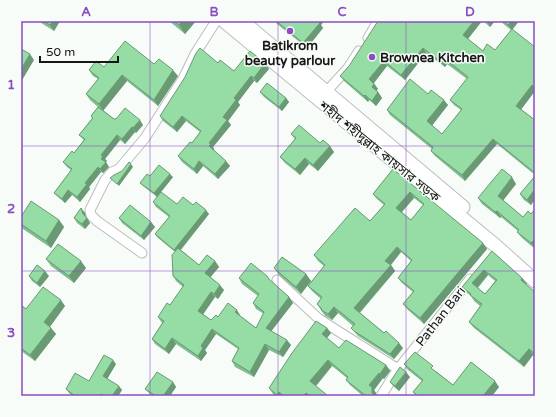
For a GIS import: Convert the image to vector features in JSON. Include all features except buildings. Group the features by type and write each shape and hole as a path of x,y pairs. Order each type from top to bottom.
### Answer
{"main road":[{"name":"শহীদ শহীদুল্লাহ কায়সার সড়ক","path":"224,21 497,246 535,269"},
{"name":"শহীদ শহীদুল্লাহ কায়সার সড়ক","path":"242,21 326,92 535,281"}],"street":[{"path":"142,253 97,221 91,215 90,210 105,180 112,172 119,169 145,138 183,79 195,54 216,21"},
{"path":"326,92 348,68 378,21"},
{"name":"Pathan Bari","path":"381,396 398,369 478,269"},
{"path":"277,280 317,322 398,369"}],"place":[{"name":"Batikrom beauty parlour","path":"290,31"},
{"name":"Brownea Kitchen","path":"372,57"}]}
